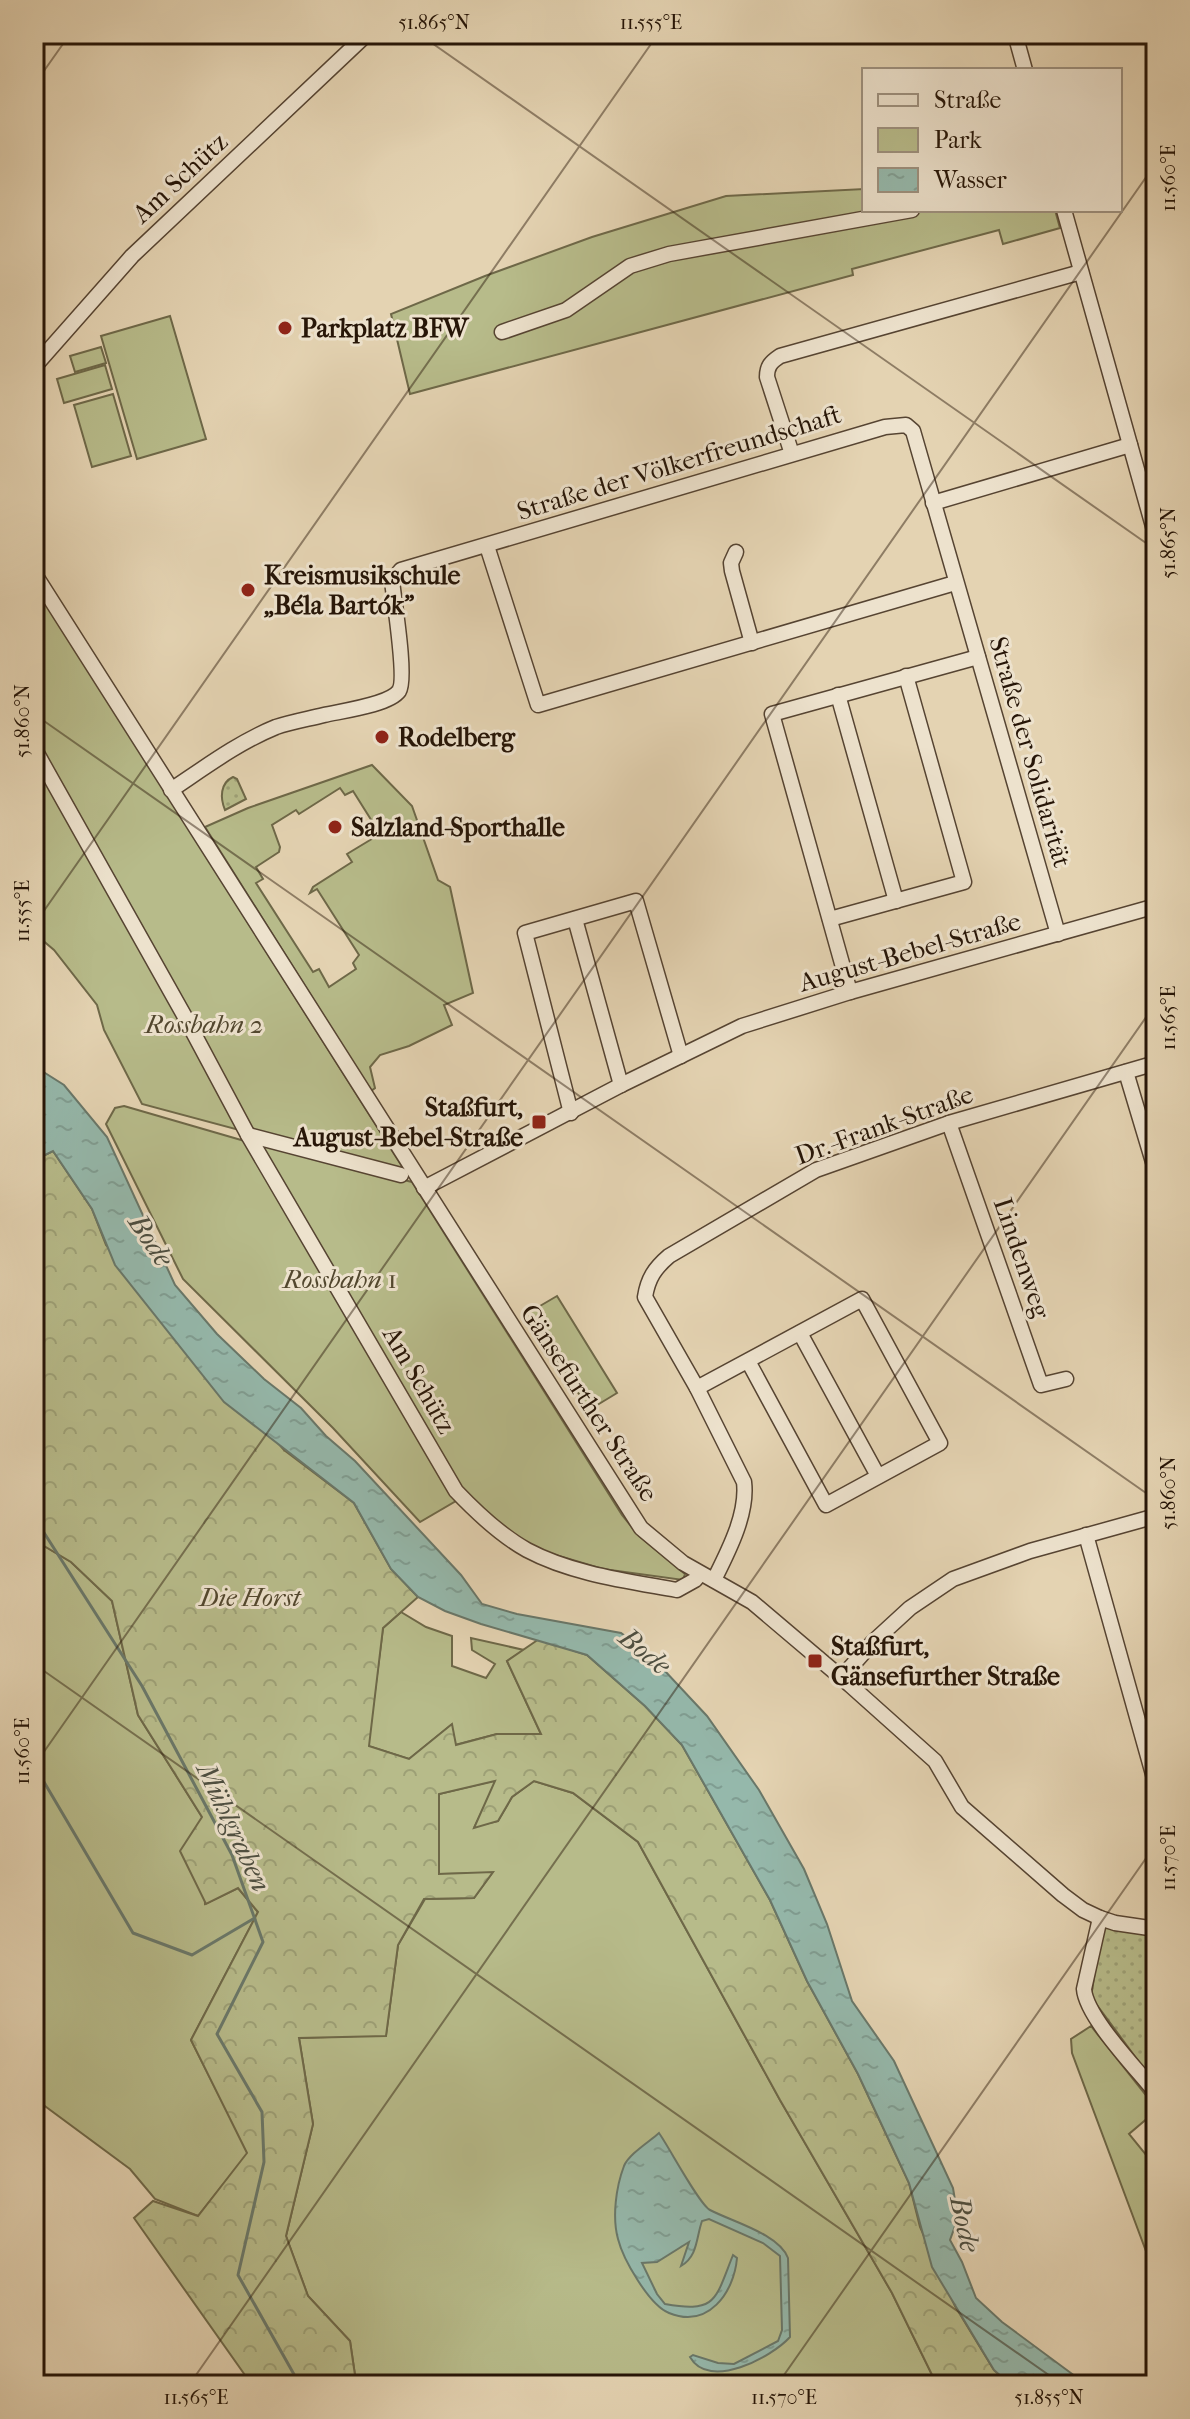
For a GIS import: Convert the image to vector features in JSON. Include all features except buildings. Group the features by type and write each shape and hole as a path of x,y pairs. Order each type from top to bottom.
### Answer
{"street":[{"name":"Am Schütz","path":"34,367 132,256 367,34"},
{"path":"1015,34 1024,68"},
{"path":"502,332 566,310 630,266 669,254 901,212"},
{"path":"1065,212 1130,445 1151,499 1156,537"},
{"path":"792,454 767,377 767,368 772,361 780,356 1081,272"},
{"name":"Straße der Solidarität","path":"885,427 906,425 913,431 1058,934"},
{"name":"Straße der Völkerfreundschaft","path":"487,546 635,499 885,427"},
{"path":"933,503 1130,445"},
{"path":"171,790 259,735 278,727 380,701 398,692 402,684 392,581 395,574 487,546 538,705 955,583"},
{"path":"736,552 731,563 732,571 752,643"},
{"name":"Gänsefurther Straße","path":"34,573 634,1520 658,1544 752,1602 841,1678 935,1761 962,1807 1063,1895 1100,1918 1156,1929"},
{"path":"850,992 772,714 978,657"},
{"path":"830,919 964,882 906,676"},
{"path":"838,695 896,901"},
{"name":"Am Schütz","path":"34,748 178,1003 248,1135 456,1491 486,1521 527,1550 563,1565 677,1590 707,1577"},
{"path":"571,1113 525,933 636,901 681,1056"},
{"name":"August-Bebel-Straße","path":"424,1188 742,1026 850,992 1156,906"},
{"path":"575,919 621,1085"},
{"name":"Dr.-Frank-Straße","path":"707,1577 742,1511 746,1493 742,1473 645,1297 647,1284 658,1264 816,1170 949,1123 1156,1063"},
{"path":"1126,1072 1156,1172"},
{"name":"Lindenweg","path":"949,1123 1041,1385 1066,1379"},
{"path":"248,1135 401,1175"},
{"path":"697,1388 862,1299 940,1443 826,1505 748,1361"},
{"path":"800,1333 878,1476"},
{"path":"841,1678 873,1642 910,1608 953,1579 992,1563 1156,1516"},
{"path":"1086,1535 1156,1785"},
{"path":"1100,1918 1084,1998 1094,2016 1156,2093"}],"green space":[{"path":"862,189 862,212 1056,212 1060,228 1003,244 999,230 852,269 853,275 410,394 391,314 592,237 726,196"},
{"path":"170,316 206,439 137,459 101,336"},
{"path":"101,347 106,363 75,372 70,356"},
{"path":"105,365 112,389 64,403 57,379"},
{"path":"113,394 131,456 92,467 74,405"},
{"name":"Rossbahn 2","path":"34,584 403,1168 400,1173 142,1104 104,1030 97,1005 54,950 34,933"},
{"path":"372,765 412,806 438,880 450,887 473,993 444,1005 452,1025 409,1046 380,1055 370,1067 375,1088 371,1091 205,827 248,808","holes":["340,788 345,795 353,791 380,834 347,854 352,862 313,887 310,893 317,889 359,955 353,963 356,969 329,987 319,969 313,972 256,883 263,879 256,867 279,852 272,825 296,810 299,814"]},
{"path":"233,777 237,779 246,799 225,810 222,791"},
{"name":"Rossbahn 1","path":"124,1106 248,1142 412,1182 622,1515 639,1536 685,1574 683,1580 603,1569 532,1548 463,1497 420,1522 333,1428 183,1279 106,1124 115,1108"},
{"name":"Die Horst","path":"34,1141 45,1155 53,1151 92,1209 106,1245 284,1450 354,1503 391,1569 418,1597 383,1628 369,1746 409,1759 452,1724 456,1745 497,1734 541,1734 507,1661 539,1639 587,1655 645,1706 682,1745 770,1900 807,1981 858,2074 909,2183 920,2227 955,2306 994,2370 1011,2385 937,2385 892,2293 780,2100 638,1842 573,1793 534,1781 512,1797 498,1821 474,1828 495,1781 439,1794 439,1874 493,1872 474,1898 424,1899 398,1945 386,2036 299,2038 313,2124 286,2236 308,2296 350,2341 356,2382 376,2385 252,2385 134,2218 153,2201 198,2216 247,2153 191,2040 258,1912 238,1888 206,1904 180,1851 202,1817 138,1715 112,1601 71,1562 34,1540"},
{"path":"557,1296 617,1393 589,1410 528,1313"},
{"path":"34,1540 71,1562 112,1601 138,1715 202,1817 205,1904 238,1888 258,1912 191,2040 248,2153 198,2216 155,2199 130,2169 34,2098"},
{"path":"401,1612 426,1627 452,1636 452,1666 486,1678 495,1664 472,1650 471,1638 524,1650 507,1661 541,1734 497,1734 455,1745 451,1725 409,1759 368,1746 383,1628"},
{"path":"497,1780 475,1826 498,1821 512,1797 534,1781 573,1793 638,1842 780,2100 892,2293 937,2385 376,2385 356,2382 350,2341 308,2296 286,2236 313,2124 299,2038 386,2035 398,1945 425,1899 474,1898 492,1873 439,1874 439,1794"},
{"path":"1109,1926 1156,1933 1156,2085 1091,1997 1101,1932"},
{"path":"1091,2026 1156,2108 1129,2134 1156,2167 1156,2278 1072,2053 1071,2039"}],"water":[{"name":"Bode","path":"34,1066 64,1085 107,1137 175,1285 217,1334 264,1379 301,1408 326,1436 355,1461 461,1575 482,1604 517,1614 621,1633 650,1655 707,1716 759,1790 804,1869 827,1924 852,2001 894,2061 953,2188 958,2218 950,2240 976,2298 1002,2322 1087,2385 1011,2385 994,2370 932,2267 909,2183 858,2074 807,1981 770,1900 682,1745 645,1706 587,1655 481,1624 418,1597 391,1569 354,1503 224,1402 115,1265 92,1209 53,1151 45,1155 34,1141"},
{"path":"659,2133 705,2206 765,2235 788,2258 790,2337 769,2353 740,2367 711,2371 699,2367 690,2357 693,2355 718,2363 734,2364 778,2341 782,2330 780,2256 763,2243 709,2219 702,2221 694,2252 687,2262 681,2266 689,2242 657,2262 642,2263 665,2304 695,2306 712,2300 733,2255 737,2258 731,2284 716,2305 696,2316 683,2317 669,2313 653,2301 621,2248 615,2212 624,2166"}],"waterway":[{"name":"Mühlgraben","path":"34,1525 41,1528 142,1686 232,1855 263,1942 217,2034 262,2112 264,2162 238,2275 300,2385"},
{"path":"34,1765 133,1933 192,1955 253,1919"}],"place":[{"name":"Parkplatz BFW","path":"285,328"},
{"name":"Kreismusikschule „Béla Bartók\"","path":"248,590"},
{"name":"Rodelberg","path":"382,737"},
{"name":"Salzland-Sporthalle","path":"335,827"},
{"name":"Staßfurt, August-Bebel-Straße","path":"539,1122"},
{"name":"Staßfurt, Gänsefurther Straße","path":"815,1661"}]}
